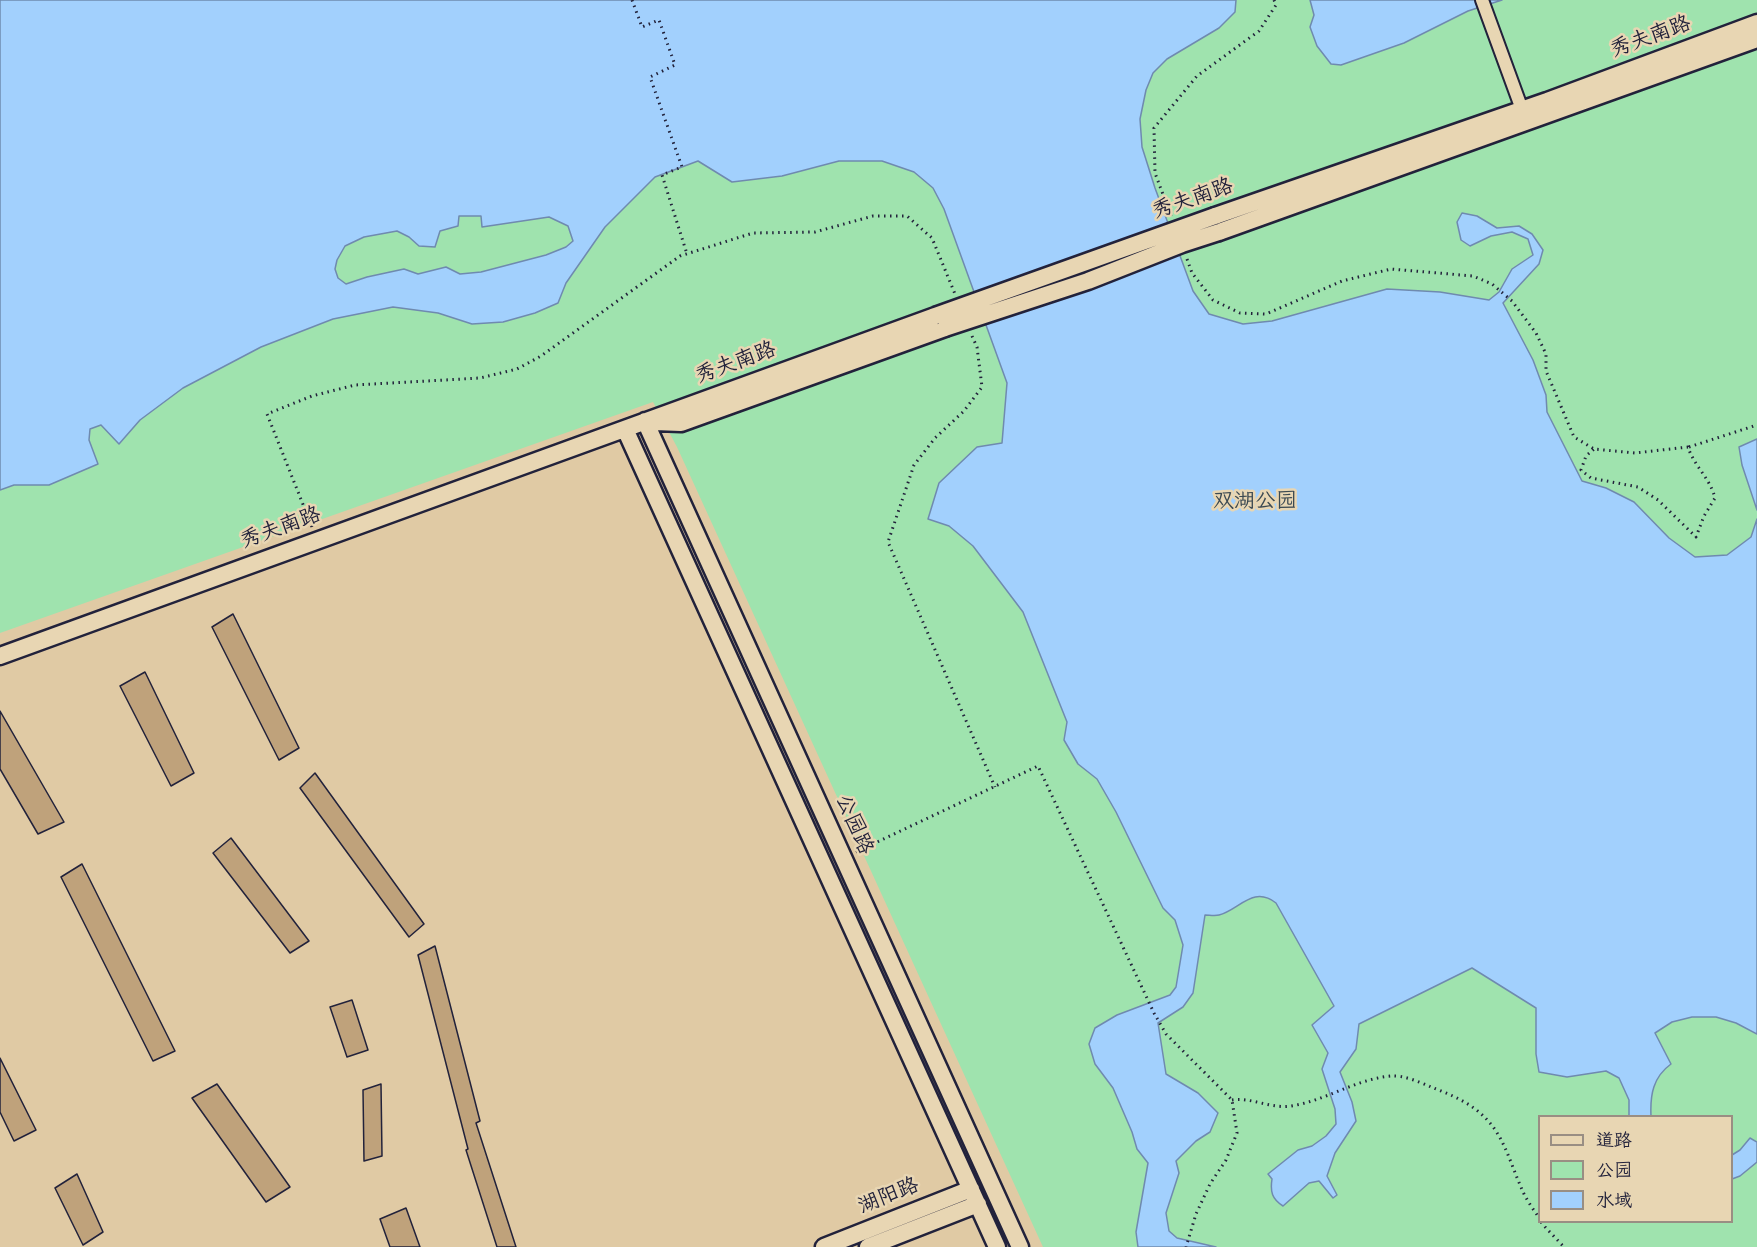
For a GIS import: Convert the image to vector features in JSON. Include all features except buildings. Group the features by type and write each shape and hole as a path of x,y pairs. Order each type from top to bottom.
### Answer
{"street":[{"path":"1482,0 1524,116"},
{"name":"秀夫南路","path":"1524,116 1757,22"},
{"name":"秀夫南路","path":"0,656 645,421 940,322 1524,116 1757,39"},
{"name":"秀夫南路","path":"940,322 1088,281 1182,244 1217,224"},
{"name":"公园路","path":"645,421 1020,1247"},
{"name":"公园路","path":"625,429 998,1247"},
{"name":"湖阳路","path":"824,1247 974,1196"},
{"name":"湖阳路","path":"868,1247 974,1196"}],"path":[{"path":"632,0 642,27 659,20 675,65 650,77 682,167 662,175 687,254"},
{"path":"1274,0 1276,5 1259,31 1197,76 1154,128 1155,173 1192,273 1214,300 1240,314 1266,314 1342,281 1391,269 1473,276 1492,284 1512,301 1536,333 1546,354 1546,371 1574,437 1594,449 1635,453 1687,447 1757,425"},
{"path":"1594,449 1586,456 1581,470 1591,478 1638,487 1658,500 1696,537 1704,516 1715,498 1712,486 1687,447"},
{"path":"843,858 1038,766 1166,1034 1232,1100 1237,1133 1226,1160 1210,1184 1196,1214 1186,1247"},
{"path":"1232,1100 1239,1099 1287,1107 1309,1102 1361,1083 1393,1076 1421,1083 1458,1097 1489,1121 1504,1145 1522,1190 1538,1217"},
{"path":"1542,1223 1564,1247"}],"green space":[{"name":"双湖公园","path":"0,0 1757,0 1757,1247 1043,1247 677,447 653,402 0,633"}],"water":[{"path":"0,0 1236,0 1235,12 1219,28 1167,59 1153,73 1146,90 1140,119 1142,147 1155,188 1193,291 1209,314 1243,324 1272,321 1387,289 1440,292 1489,300 1499,292 1512,269 1533,255 1528,239 1512,232 1491,236 1470,246 1461,240 1457,222 1462,213 1477,216 1497,228 1519,226 1532,234 1543,250 1539,264 1503,303 1533,360 1546,395 1547,412 1582,481 1606,488 1634,502 1669,538 1695,557 1727,555 1751,537 1757,519 1757,1034 1736,1023 1716,1017 1692,1017 1672,1022 1655,1033 1671,1064 1656,1081 1651,1101 1651,1115 1629,1115 1629,1100 1619,1078 1606,1071 1567,1077 1539,1072 1536,1054 1536,1008 1472,968 1359,1024 1356,1049 1340,1072 1352,1102 1356,1121 1335,1153 1327,1176 1337,1195 1333,1198 1319,1181 1309,1183 1283,1206 1276,1201 1273,1195 1272,1179 1268,1174 1298,1150 1312,1146 1326,1136 1336,1124 1335,1109 1322,1069 1328,1053 1312,1025 1334,1006 1276,903 1268,898 1260,897 1246,900 1219,915 1205,915 1193,993 1183,1007 1158,1023 1166,1074 1198,1093 1218,1113 1210,1132 1196,1141 1176,1161 1179,1173 1166,1213 1169,1231 1177,1238 1216,1247 1138,1247 1136,1232 1148,1163 1137,1149 1113,1088 1095,1064 1089,1044 1095,1028 1117,1015 1170,995 1176,987 1183,945 1175,920 1163,908 1116,812 1097,779 1078,764 1064,740 1067,722 1023,612 973,546 949,526 928,519 939,483 977,447 1002,443 1007,383 944,209 933,188 914,172 882,161 839,161 782,176 732,182 698,161 655,177 605,227 566,283 558,303 535,313 503,322 472,324 438,313 393,307 333,319 261,347 183,388 140,420 119,444 101,425 90,429 89,440 98,464 49,485 14,485 0,490","holes":["459,216 481,216 482,227 549,217 568,226 573,241 566,247 546,255 481,272 460,274 446,267 418,274 404,269 346,284 338,278 335,269 345,246 364,237 397,231 409,237 419,246 435,247 440,231 458,226"]},
{"path":"1310,0 1502,0 1468,11 1404,43 1341,65 1331,64 1317,46 1310,27 1314,15"},
{"path":"1757,439 1757,510 1742,465 1739,447"},
{"path":"1750,1138 1757,1142 1757,1162 1740,1176 1733,1179 1733,1154"}]}
